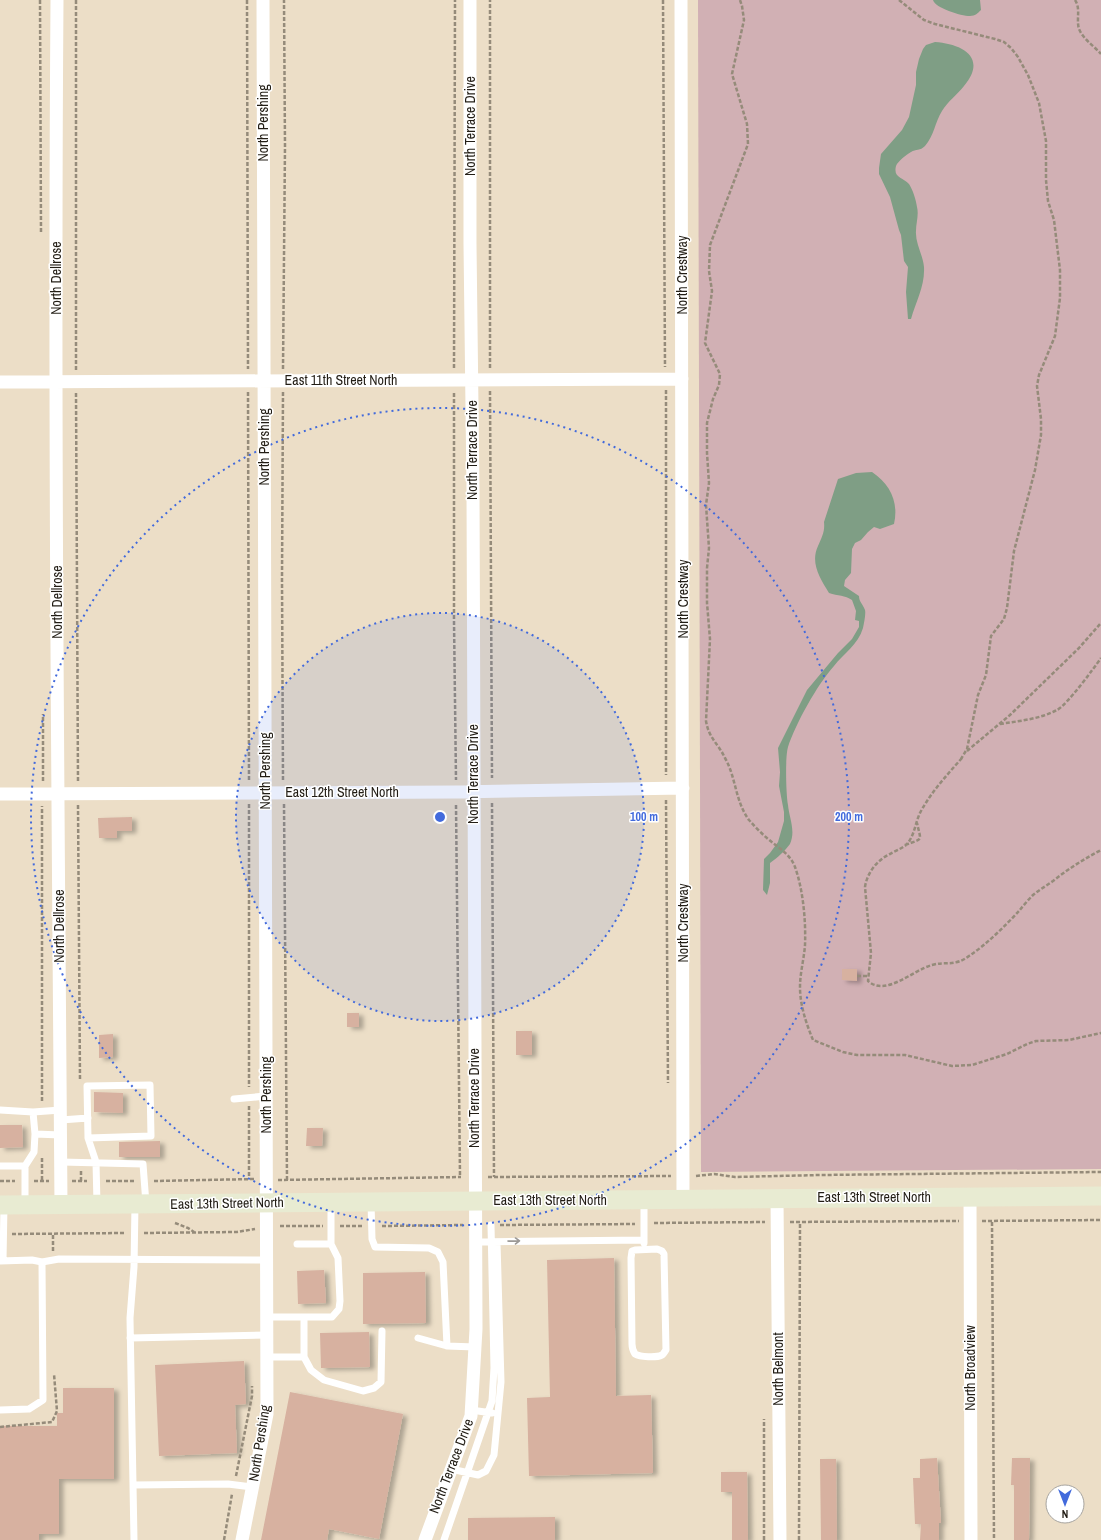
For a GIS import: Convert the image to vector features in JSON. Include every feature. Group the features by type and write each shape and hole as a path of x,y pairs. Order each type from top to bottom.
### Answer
{"main road":[{"name":"East 13th Street North","path":"2,1205 1101,1196"}],"street":[{"name":"North Dellrose","path":"57,0 56,381 61,1205"},
{"name":"North Pershing","path":"242,1540 267,1414 263,0"},
{"name":"North Terrace Drive","path":"425,1540 471,1416 475,1347 470,0"},
{"name":"North Crestway","path":"681,0 683,1199"},
{"name":"East 11th Street North","path":"0,382 682,379"},
{"name":"East 12th Street North","path":"0,794 456,792 683,788"},
{"name":"North Broadview","path":"970,1197 971,1540"},
{"name":"North Belmont","path":"777,1198 780,1540"}],"lane":[{"path":"88,1138 151,1136 150,1085 87,1086 88,1138 96,1162 97,1204"},
{"path":"234,1099 266,1096"},
{"path":"0,1110 88,1118"},
{"path":"25,1205 25,1166 34,1152 35,1134 33,1112"},
{"path":"35,1134 61,1135"},
{"path":"61,1162 142,1164 144,1181 134,1233 130,1338 134,1540"},
{"path":"0,1166 25,1166"},
{"path":"644,1199 644,1249"},
{"path":"266,1317 332,1317 339,1309 338,1258 331,1244 331,1202"},
{"path":"371,1202 372,1239 375,1247 429,1248 438,1252 443,1262 447,1346"},
{"path":"2,1205 4,1234 2,1261 32,1260 42,1262 59,1259 266,1260"},
{"path":"451,1469 478,1475 486,1471 494,1455 501,1382 494,1242 491,1225"},
{"path":"475,1242 644,1240"},
{"path":"444,1540 492,1401 494,1368 494,1242"},
{"path":"297,1244 331,1244"},
{"path":"644,1249 657,1249 662,1251 664,1254 666,1350 662,1355 657,1357 641,1356 636,1354 633,1350 632,1344 631,1258 632,1251 644,1249"},
{"path":"0,1410 29,1409 43,1400 42,1262"},
{"path":"304,1317 304,1357 311,1370 324,1380 363,1392 374,1388 381,1382 382,1331"},
{"path":"130,1338 267,1335"},
{"path":"418,1338 447,1346 475,1347"},
{"path":"267,1357 304,1357"},
{"path":"471,1410 498,1413"},
{"path":"133,1485 234,1485 252,1487"}],"path":[{"path":"76,0 76,381 80,1087"},
{"path":"247,0 249,1179"},
{"path":"284,0 285,146 282,579 287,1180"},
{"path":"455,0 454,621 460,1176"},
{"path":"490,0 490,380 494,1177"},
{"path":"663,0 666,379 668,1090"},
{"path":"740,0 744,20 732,74 747,124 748,144 710,245 709,271 712,291 705,343 720,374 707,423 709,483 706,505 709,548 707,568 707,603 710,639 706,721 708,732 730,767 734,786 742,808 749,820 773,843 785,851 795,866 804,906 805,944 800,987 804,1018 813,1040 842,1052 857,1055 905,1055 952,1066 972,1065 1007,1054 1036,1041 1069,1040 1101,1033"},
{"path":"899,0 924,20 1004,42 1018,57 1028,75 1039,103 1046,141 1046,180 1048,201 1054,220 1060,270 1058,324 1055,336 1039,375 1038,386 1041,435 1036,470 1014,551 1007,608 1004,619 991,636 986,675 978,695 967,750 961,759"},
{"path":"1075,0 1079,11 1079,29 1101,54"},
{"path":"905,845 910,839 920,812 934,790 968,750 999,724 1079,648 1101,622"},
{"path":"999,724 1036,718 1058,709 1072,695 1101,658"},
{"path":"917,823 921,836 920,839 886,855 878,862 869,874 865,883 871,953 868,981 879,987 886,986 925,967 934,964 954,964 969,957 1018,912 1033,895 1082,859 1101,850"},
{"path":"857,976 868,976"},
{"path":"81,1162 81,1181"},
{"path":"669,1168 669,1176"},
{"path":"0,1181 144,1181 183,1179 287,1180 460,1176 474,1178 683,1177 714,1174 735,1177 1101,1172"},
{"path":"491,1225 1101,1220"},
{"path":"798,1540 800,1222"},
{"path":"992,1222 994,1540"},
{"path":"176,1223 195,1233"},
{"path":"4,1234 238,1232 266,1226 475,1225"},
{"path":"252,1230 252,1260"},
{"path":"224,1540 252,1396 252,1384"}],"shaded area":[{"path":"698,0 1101,0 1101,1169 701,1172"},
{"path":"933,0 980,0 981,10 972,16 961,15 943,9"},
{"path":"935,42 945,43 962,49 969,54 973,67 971,76 964,86 942,111 925,146 907,155 900,160 896,166 895,170 897,175 909,184 917,204 918,213 916,236 924,267 920,293 911,319 908,319 906,292 908,267 904,261 901,235 890,197 879,174 879,168 881,154 902,130 909,117 916,85 916,72 923,49 926,45"},
{"path":"872,472 884,482 892,494 895,508 894,524 880,529 874,527 861,540 855,543 852,549 851,573 845,580 844,586 859,596 865,612 863,628 858,639 827,674 814,694 796,727 788,747 786,759 786,784 792,839 786,849 770,863 770,883 767,895 763,890 764,859 778,842 784,821 784,812 779,786 780,772 778,748 807,690 838,653 852,639 859,627 859,621 855,620 856,611 852,600 844,596 829,593 819,576 815,558 816,552 823,534 824,522 838,479 856,473"}],"building":[{"path":"132,817 132,831 117,831 117,838 99,838 98,818"},
{"path":"842,969 857,969 857,981 842,980"},
{"path":"347,1013 359,1013 359,1027 347,1027"},
{"path":"516,1031 532,1031 532,1055 516,1055"},
{"path":"113,1034 113,1057 99,1058 99,1035"},
{"path":"94,1092 123,1093 123,1113 94,1112"},
{"path":"0,1125 22,1125 23,1147 0,1148"},
{"path":"307,1128 323,1128 322,1146 306,1146"},
{"path":"160,1141 160,1157 119,1157 119,1142"},
{"path":"614,1258 616,1396 651,1395 653,1473 529,1476 527,1398 550,1397 547,1260"},
{"path":"324,1270 326,1303 298,1304 297,1271"},
{"path":"425,1272 426,1323 363,1324 363,1273"},
{"path":"369,1332 370,1367 321,1368 320,1333"},
{"path":"244,1361 246,1404 235,1405 237,1453 159,1456 155,1365"},
{"path":"63,1388 114,1388 114,1479 59,1479 59,1534 39,1534 39,1540 0,1540 0,1426 57,1426 57,1413 63,1413"},
{"path":"290,1392 403,1414 379,1539 329,1529 327,1540 261,1540"},
{"path":"937,1458 941,1523 939,1523 939,1540 920,1540 921,1524 915,1524 913,1478 920,1478 920,1459"},
{"path":"1012,1458 1030,1458 1029,1540 1014,1540 1014,1485 1011,1485"},
{"path":"820,1459 836,1459 837,1540 821,1540"},
{"path":"721,1472 747,1472 748,1540 732,1540 732,1492 721,1492"},
{"path":"555,1517 555,1540 468,1540 468,1518"}]}
